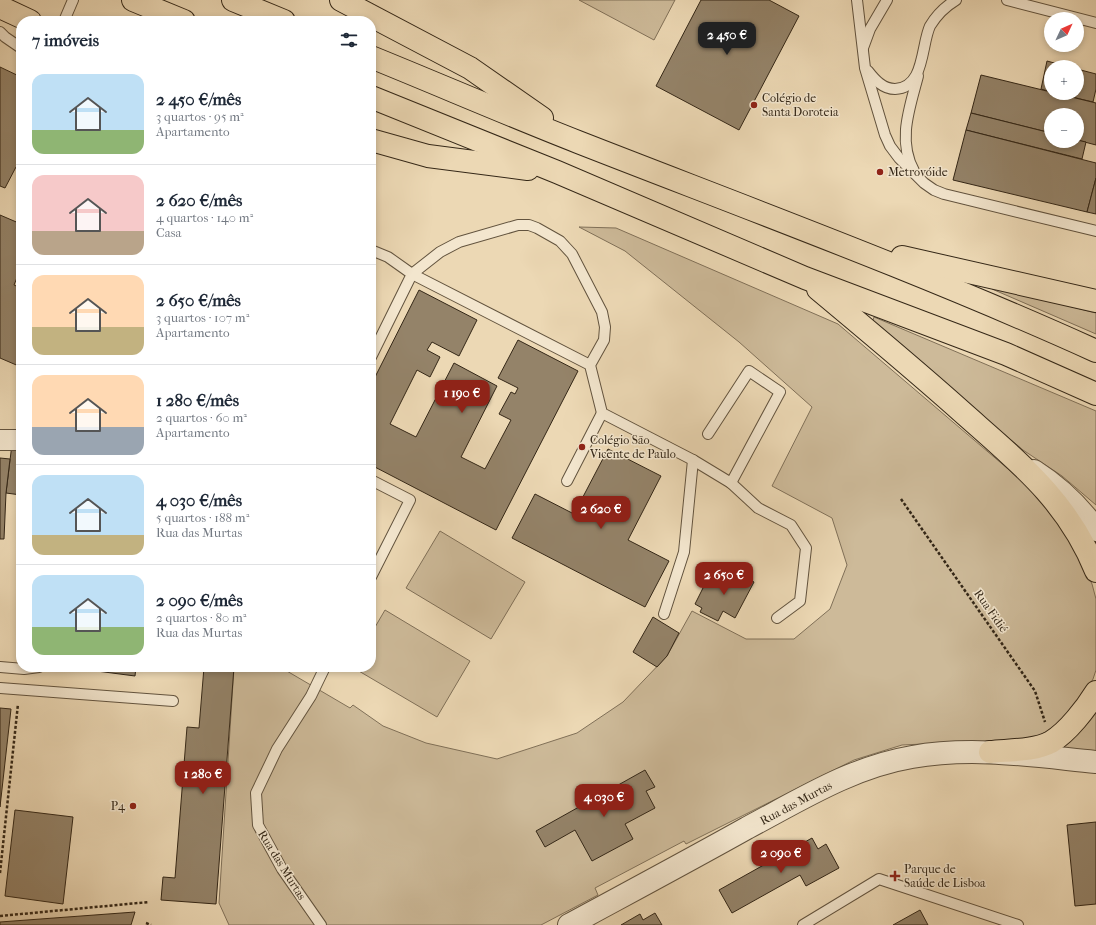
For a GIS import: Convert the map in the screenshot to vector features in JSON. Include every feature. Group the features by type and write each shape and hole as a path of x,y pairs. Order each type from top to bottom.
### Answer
{"highway":[{"path":"133,0 172,16"},
{"path":"235,0 272,16"},
{"path":"341,0 371,16"},
{"path":"0,7 19,16"},
{"path":"376,18 470,68 576,142"},
{"path":"376,59 576,142 839,243 1015,314 1096,351"},
{"path":"376,99 557,172 805,278 1006,354 1096,394"},
{"path":"376,141 428,156 557,172"},
{"path":"839,243 1096,301"},
{"path":"805,278 911,367 1016,460 1047,490 1067,516 1096,571"},
{"path":"990,752 1035,747 1047,749 1070,726 1088,705 1096,692"}],"street":[{"path":"0,440 16,440"},
{"path":"1016,460 1048,480 1068,496 1096,530"},
{"path":"1047,749 1096,762"},
{"path":"1047,749 1096,778"},
{"name":"Rua das Murtas","path":"569,925 806,796 848,776 886,763 912,757 939,753 990,752"}],"lane":[{"path":"66,16 73,0"},
{"path":"857,0 865,68 885,134 890,146 899,158 917,176 934,190 944,194 1096,231"},
{"path":"862,50 870,29 887,0"},
{"path":"917,176 911,165 905,139 906,126 925,39 931,26 948,5 956,0"},
{"path":"1007,0 1096,23"},
{"path":"0,32 16,44"},
{"path":"865,68 879,84 887,88 894,89 902,88 908,84 914,79 919,69"},
{"path":"376,347 412,274 440,252 459,242 518,225 529,225 537,228 560,241 572,254 602,312 605,327 604,340 590,364 602,413 567,481"},
{"path":"376,252 388,257 412,274 590,364"},
{"path":"708,434 749,371 780,392 731,483"},
{"path":"602,413 693,460 731,483 758,508 791,525 806,548 800,601 777,618"},
{"path":"664,614 684,552 693,460"},
{"path":"376,483 410,500 376,567"},
{"path":"0,667 16,668"},
{"name":"Rua das Murtas","path":"321,925 282,869 258,825 256,793 277,748 311,696 323,672"},
{"path":"0,688 173,701"},
{"path":"803,925 879,880 1018,925"}],"path":[{"name":"Rua Fidié","path":"901,498 1035,691 1047,749"},
{"path":"0,873 20,689"},
{"path":"0,916 149,902"},
{"path":"146,924 151,925"}],"shaded area":[{"path":"579,0 675,0 654,40"},
{"path":"579,227 616,228 838,324 1035,492 1071,538 1092,584 1096,599 1096,670 1093,679 1081,700 1059,726 1031,739 902,745 854,760 686,844 684,841 595,888 598,895 541,925 229,925 219,903 234,672 289,672 350,708 353,705 383,726 426,743 497,759 577,733 623,702 667,656 692,611 746,639 794,639 830,609 847,565 832,518 772,486 812,407 739,342 625,251"},
{"path":"991,286 1096,313 1096,334 992,289"},
{"path":"874,317 1096,411 1096,505 1062,476 1023,450 872,323"},
{"path":"440,531 525,582 491,639 406,588"},
{"path":"385,610 470,661 437,717 360,672 376,672 376,625"},
{"path":"1096,705 1096,752 1054,749"}],"building":[{"path":"701,0 769,0 799,16 739,130 656,86"},
{"path":"0,67 16,75 16,167 5,188 0,186"},
{"path":"1084,71 1096,74 1096,89 1093,102 1084,100"},
{"path":"981,75 1044,90 1044,100 1084,100 1096,103 1096,145 1084,142 1084,108 1044,108 1044,131 971,113"},
{"path":"1044,75 1044,90 1041,89"},
{"path":"971,113 1044,131 1044,148 1084,148 1084,142 1086,142 1082,159 966,130"},
{"path":"966,130 1096,163 1096,178 1087,212 953,180"},
{"path":"1096,178 1096,214 1087,212"},
{"path":"0,215 16,222 16,280 14,285 16,286 16,365 0,358"},
{"path":"419,290 477,320 459,356 432,342 427,350 440,357 430,377 417,370 390,424 416,437 454,363 497,386 461,457 485,469 511,420 499,414 511,392 515,394 518,388 498,378 518,340 578,371 496,530 376,468 376,375"},
{"path":"12,444 16,444 16,494 6,493"},
{"path":"608,449 661,476 628,540 669,561 645,607 512,538 535,494 574,514"},
{"path":"0,458 10,459 6,493 4,539 0,539"},
{"path":"730,569 754,582 735,618 723,611 718,621 700,612 702,608 695,604 707,580 720,587"},
{"path":"653,617 679,633 667,656 657,667 633,652"},
{"path":"104,672 135,672 135,676"},
{"path":"204,672 234,672 216,904 161,900 163,877 175,878 187,727 199,728"},
{"path":"0,708 11,709 0,807"},
{"path":"645,770 655,787 646,791 655,808 625,824 633,839 592,861 575,830 545,847 536,831"},
{"path":"15,810 73,817 63,904 5,896"},
{"path":"1096,822 1096,904 1075,906 1067,825"},
{"path":"812,838 818,849 826,844 839,868 806,886 800,875 732,913 719,890"},
{"path":"920,910 928,925 893,925"},
{"path":"135,912 131,925 0,925 0,922"},
{"path":"655,913 662,925 621,925 640,914 643,920"}],"place":[{"name":"Colégio de Santa Doroteia","path":"754,105"},
{"name":"Metrovóide","path":"880,172"},
{"name":"Colégio São Vicente de Paulo","path":"582,447"},
{"name":"P4","path":"133,806"},
{"name":"Parque de Saúde de Lisboa","path":"895,876"}]}
